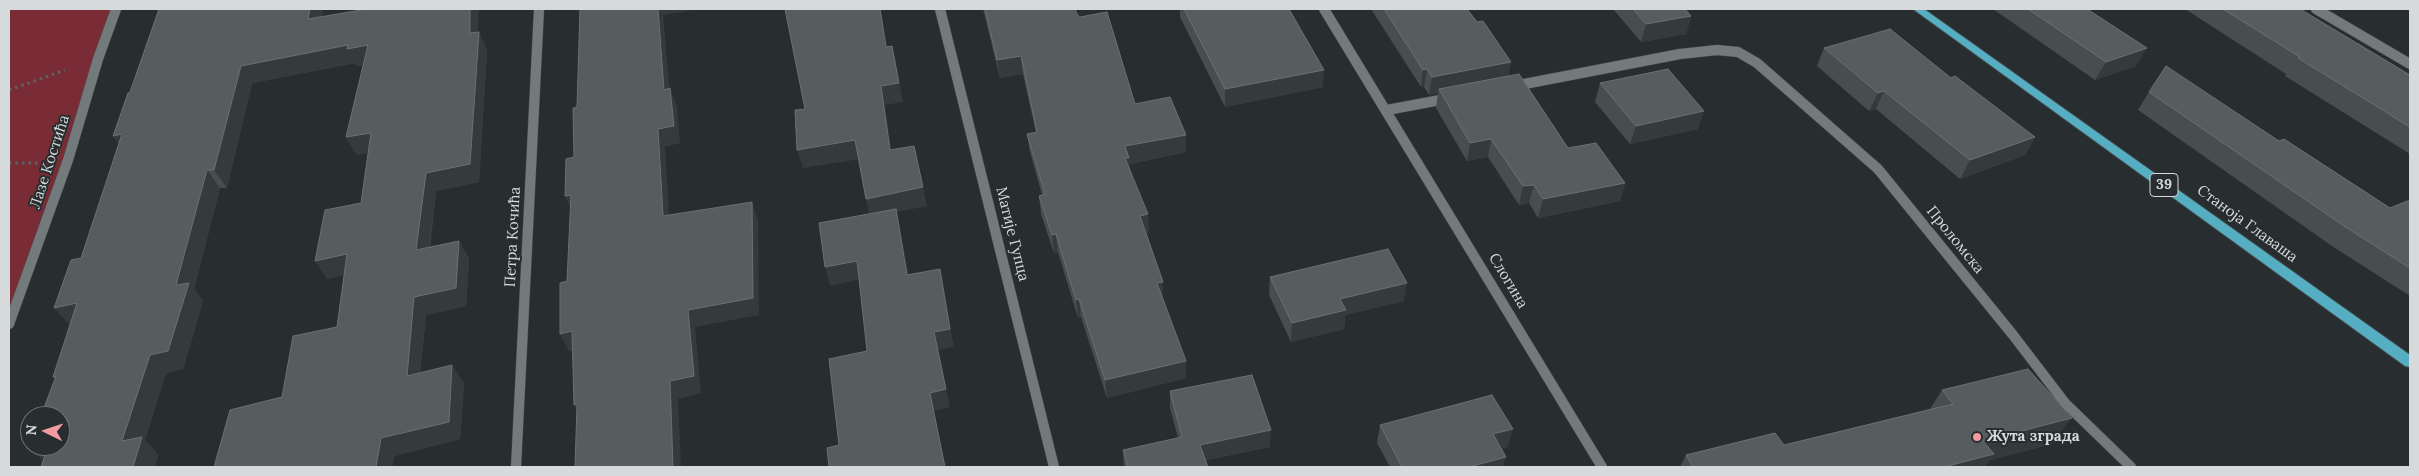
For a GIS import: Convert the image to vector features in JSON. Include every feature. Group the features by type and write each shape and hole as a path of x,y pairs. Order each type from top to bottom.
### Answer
{"main road":[{"name":"Станоја Главаша","path":"1918,9 2410,362"}],"street":[{"name":"Лазе Костића","path":"9,324 68,160 98,59 116,9"},
{"name":"Петра Кочића","path":"516,467 540,9"},
{"name":"Матије Гупца","path":"940,9 1054,467"},
{"name":"Слогина","path":"1324,9 1602,467"},
{"path":"2316,9 2410,64"},
{"name":"Проломска","path":"1504,88 1680,54 1717,50 1738,52 1758,63 1878,169 2065,402 2131,467"},
{"path":"1387,110 1465,95"}],"path":[{"path":"9,90 98,59"}],"shaded area":[{"path":"9,9 116,9 9,324"}],"building":[{"path":"159,9 310,9 308,19 367,9 470,9 470,33 479,32 470,164 426,173 416,250 459,241 456,288 414,297 407,376 452,365 449,422 381,438 376,467 214,467 230,410 282,397 293,336 337,327 347,254 315,261 325,210 361,203 371,133 346,137 368,45 347,49 348,45 241,66 214,170 207,170 176,285 189,283 168,351 150,355 122,441 142,437 133,467 41,467 45,456 70,456 70,406 45,406 56,376 53,377 77,303 54,308 71,260 81,258 122,134 113,136 128,93 130,92"},
{"path":"580,9 658,9 664,90 670,88 674,126 658,129 663,216 752,202 753,298 688,310 694,376 670,381 673,467 575,467 577,405 574,405 572,331 560,334 560,283 567,281 571,195 565,196 566,159 574,157 573,108 577,107"},
{"path":"785,9 880,9 886,47 892,46 899,83 881,86 890,150 914,146 923,187 866,199 855,140 797,150 795,110 805,109"},
{"path":"985,9 1075,9 1080,17 1107,12 1135,104 1170,97 1186,135 1125,146 1129,158 1125,158 1148,214 1140,216 1163,282 1157,283 1186,361 1105,380 1079,299 1076,300 1056,234 1052,235 1039,196 1045,194 1027,134 1037,132 1021,56 997,60"},
{"path":"1184,9 1289,9 1324,70 1225,89"},
{"path":"1384,9 1467,9 1477,22 1483,21 1511,62 1432,77 1427,69 1423,70"},
{"path":"1633,9 1685,9 1691,16 1646,24"},
{"path":"2028,9 2087,9 2147,48 2106,62"},
{"path":"2223,9 2300,9 2410,75 2410,127 2298,58 2300,57"},
{"path":"1890,29 1951,78 1955,76 2035,137 1970,160 1884,91 1878,93 1824,48"},
{"path":"2166,66 2279,141 2284,139 2390,208 2410,200 2410,268 2347,228 2149,92"},
{"path":"1668,69 1704,111 1636,126 1600,83"},
{"path":"1519,74 1568,148 1596,143 1625,183 1543,199 1534,185 1523,186 1491,139 1470,143 1439,89"},
{"path":"896,209 907,275 940,269 950,329 934,332 946,389 930,393 945,467 829,467 827,448 839,445 829,359 867,351 857,261 825,267 819,223"},
{"path":"1388,249 1407,283 1340,299 1346,310 1292,323 1270,277"},
{"path":"2028,369 2072,418 1983,441 1994,454 1944,467 1693,467 1686,455 1775,433 1784,445 1953,404 1942,390"},
{"path":"1252,375 1271,430 1200,445 1208,467 1128,467 1123,450 1182,437 1170,391"},
{"path":"1492,395 1513,429 1493,434 1506,457 1469,467 1402,467 1380,425"}],"place":[{"name":"Жута зграда","path":"1977,437"}]}
